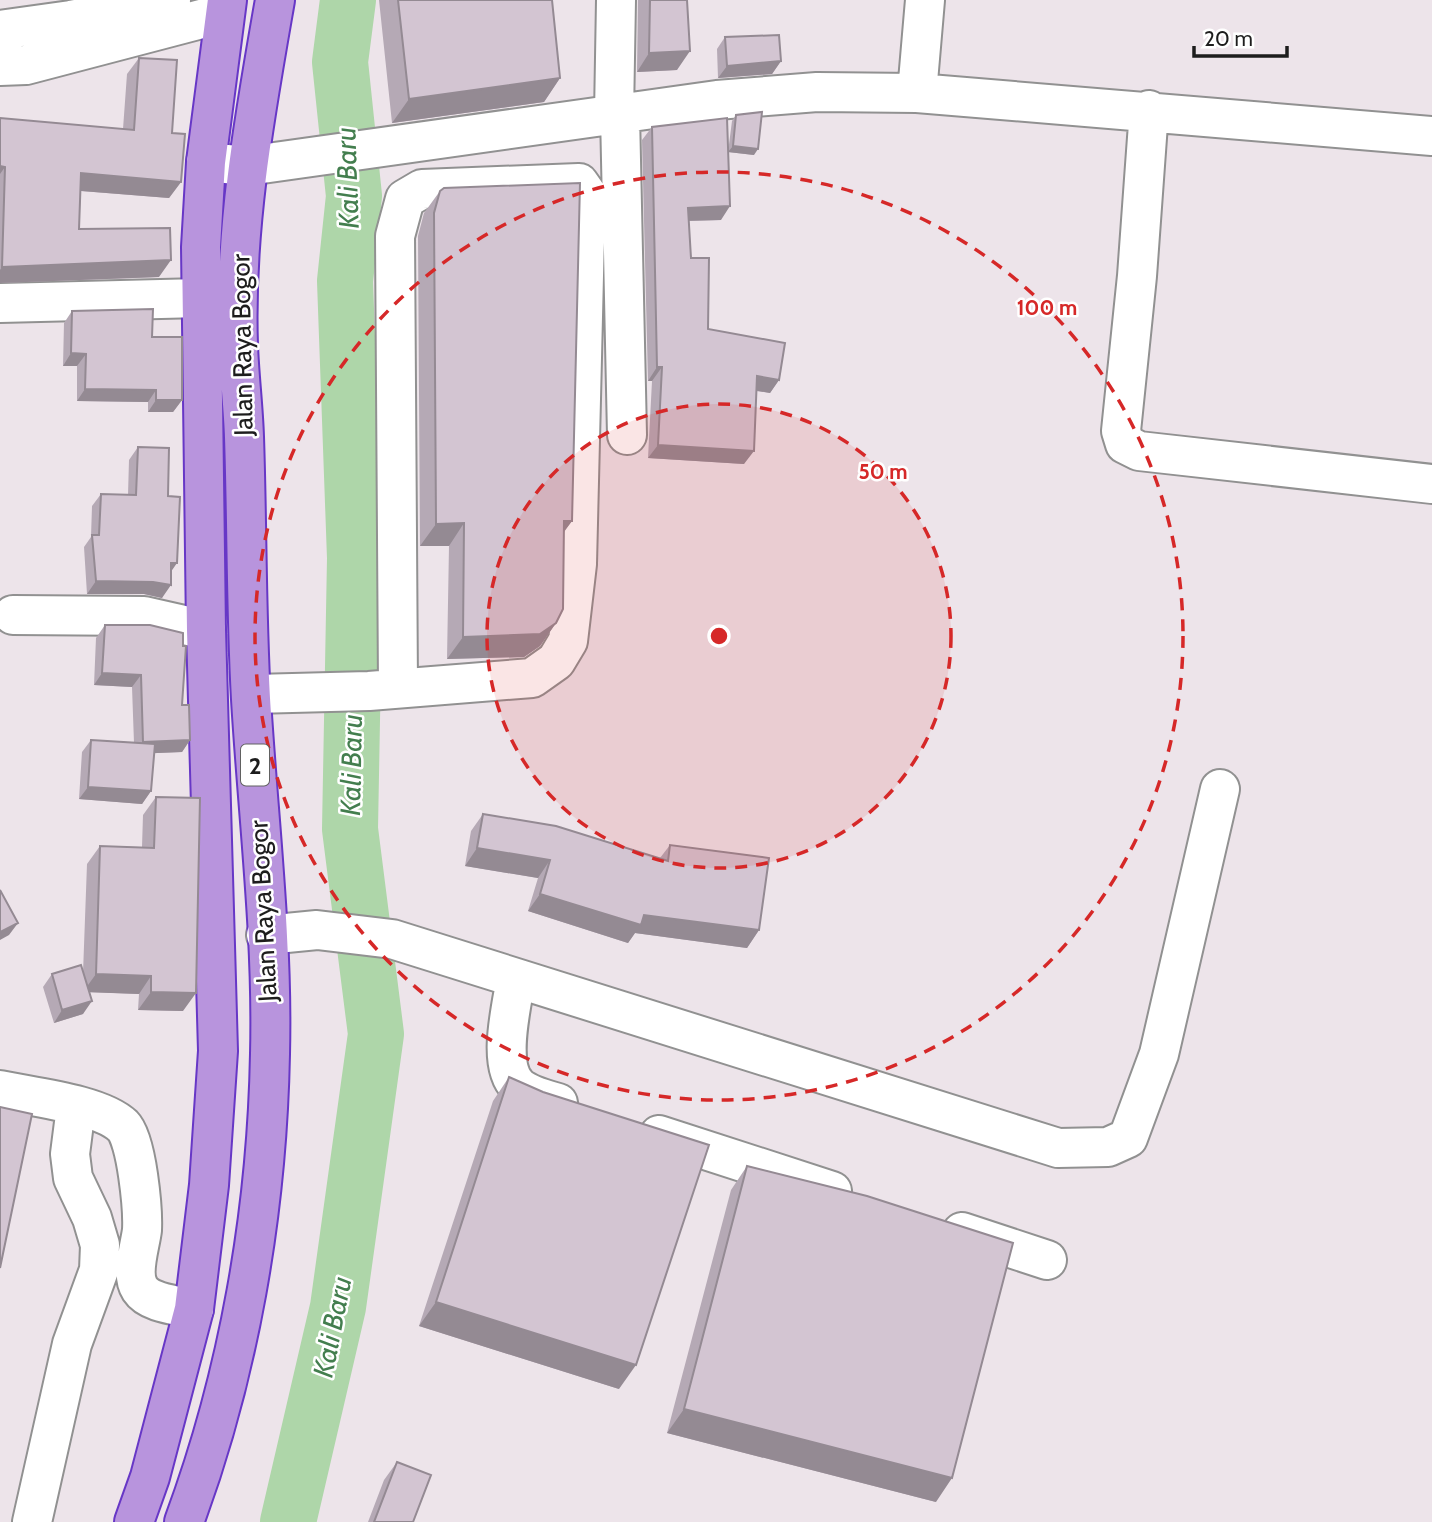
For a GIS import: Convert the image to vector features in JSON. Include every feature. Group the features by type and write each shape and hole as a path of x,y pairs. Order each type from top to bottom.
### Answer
{"highway":[{"name":"Jalan Raya Bogor","path":"184,1522 206,1462 241,1316 264,1179 270,1051 266,935 251,694 244,432 238,344 240,247 247,166 275,0"},
{"name":"Jalan Raya Bogor","path":"134,1522 150,1477 194,1309 209,1185 218,1051 206,630 201,298 206,162 225,6"}],"street":[{"path":"0,30 71,20 171,0"},
{"path":"616,0 627,435"},
{"path":"917,93 925,0"},
{"path":"0,66 26,65 225,6"},
{"path":"206,162 247,166 717,100 817,92 917,93 1150,110 1432,136"},
{"path":"1150,110 1121,431 1125,444 1139,451 1432,484"},
{"path":"251,694 383,689 532,678 556,662 568,641 576,564 586,193 579,183 422,189 405,199 395,236 383,689"},
{"path":"0,303 201,298"},
{"path":"12,615 144,616 206,630"},
{"path":"266,935 317,930 392,939 1058,1148 1108,1147 1128,1138 1159,1054 1220,789"},
{"path":"516,978 507,1046 511,1077 533,1095 586,1112"},
{"path":"0,1090 107,1115 124,1127 130,1138 142,1227 136,1276 140,1289 153,1299 194,1309"},
{"path":"32,1522 72,1344 99,1270 100,1245 92,1218 73,1178 70,1154 76,1107"},
{"path":"625,1124 862,1200"},
{"path":"928,1222 1047,1260"}],"building":[{"path":"398,0 552,0 560,78 409,99"},
{"path":"650,0 687,0 690,51 649,53"},
{"path":"779,35 781,61 727,66 725,37"},
{"path":"139,58 177,60 172,133 185,134 181,182 81,173 79,229 170,228 171,260 2,267 5,167 0,166 0,118 134,130"},
{"path":"762,112 758,149 733,146 736,115"},
{"path":"727,118 730,206 688,208 691,258 709,258 708,329 785,343 779,380 757,376 754,451 658,445 662,367 657,367 652,127"},
{"path":"580,183 572,521 564,521 563,609 556,623 540,634 463,637 464,523 436,524 434,213 440,191 444,188"},
{"path":"153,309 152,337 182,337 182,400 156,400 156,390 85,389 86,354 71,353 72,311"},
{"path":"138,447 169,448 168,496 180,497 177,563 171,563 171,585 96,581 92,535 99,535 101,494 136,495"},
{"path":"105,625 150,625 183,633 183,646 186,646 182,705 189,705 190,740 143,742 141,675 102,673"},
{"path":"91,740 155,744 151,791 88,787"},
{"path":"156,797 200,798 196,993 151,992 151,976 96,974 100,846 154,848"},
{"path":"483,814 556,826 668,861 670,845 769,858 759,930 644,915 641,925 540,894 550,860 477,848"},
{"path":"0,890 18,923 0,932"},
{"path":"81,965 92,1001 62,1010 52,974"},
{"path":"509,1077 543,1092 709,1145 636,1365 436,1302"},
{"path":"0,1107 32,1114 0,1268"},
{"path":"747,1166 867,1196 1013,1243 952,1478 684,1409"},
{"path":"397,1462 431,1475 413,1522 374,1522"}],"waterway":[{"name":"Kali Baru","path":"288,1522 338,1307 376,1034 350,829 355,558 345,281 354,196 340,62 348,0"}]}
